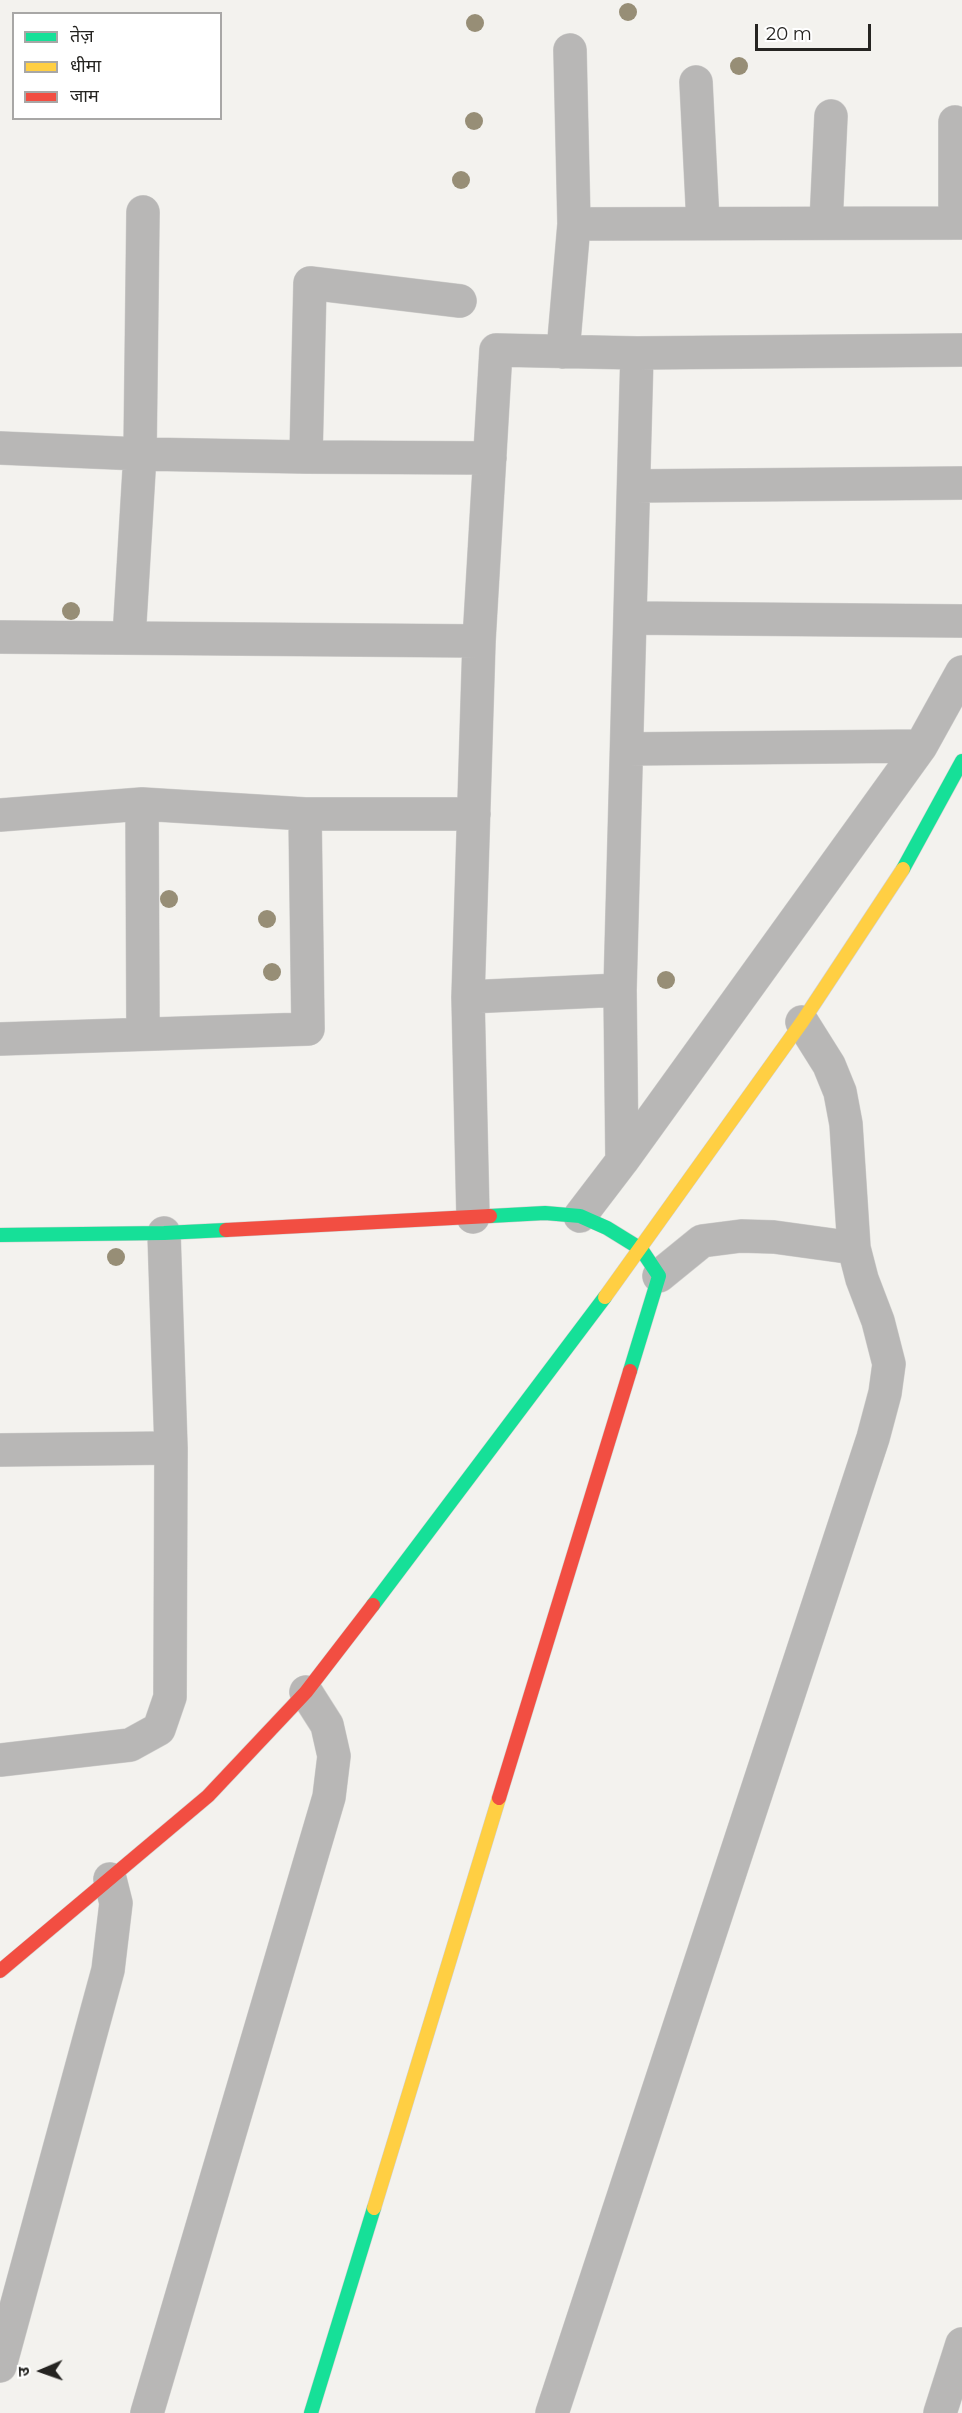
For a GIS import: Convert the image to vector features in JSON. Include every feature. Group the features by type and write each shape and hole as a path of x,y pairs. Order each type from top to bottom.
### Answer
{"street":[{"path":"563,352 574,224 570,50"},
{"path":"696,82 703,223"},
{"path":"826,223 831,116"},
{"path":"574,224 958,223 955,122"},
{"path":"129,638 140,454 143,212"},
{"path":"306,457 310,283 460,301"},
{"path":"473,1217 468,997 479,641 496,350 637,353 962,350"},
{"path":"622,1161 620,990 637,353"},
{"path":"0,448 140,454 490,458"},
{"path":"634,486 962,483"},
{"path":"630,618 962,621"},
{"path":"0,637 479,641"},
{"path":"580,1216 921,746 962,672"},
{"path":"627,748 921,746"},
{"path":"0,1971 208,1796 306,1692 470,1479 641,1248 802,1022 910,858 962,760"},
{"path":"0,815 142,804 305,814 474,814"},
{"path":"142,804 143,1034"},
{"path":"0,1039 308,1029 305,814"},
{"path":"468,997 620,990"},
{"path":"552,2413 873,1438 885,1393 889,1364 878,1321 862,1279 854,1248 846,1124 840,1092 829,1065 802,1022"},
{"path":"0,1235 164,1233 545,1213 580,1216 607,1228 641,1248 659,1276"},
{"path":"0,1760 130,1745 159,1729 170,1697 171,1448 164,1233"},
{"path":"311,2413 659,1276 702,1241 741,1236 774,1237 854,1248"},
{"path":"0,1450 171,1448"},
{"path":"147,2413 329,1797 334,1756 327,1725 306,1692"},
{"path":"0,2366 108,1970 116,1903 110,1879"},
{"path":"940,2413 962,2344"}],"traffic: fast":[{"path":"903,869 962,761"},
{"path":"490,1216 545,1213 580,1216 607,1228 641,1249 659,1276 630,1371"},
{"path":"0,1235 226,1230"},
{"path":"373,1605 605,1297"},
{"path":"311,2413 374,2208"}],"traffic: slow":[{"path":"605,1297 802,1022 903,869"},
{"path":"374,2208 499,1798"}],"traffic: jam":[{"path":"226,1230 490,1216"},
{"path":"499,1798 630,1371"},
{"path":"0,1971 208,1796 306,1692 373,1605"}]}
